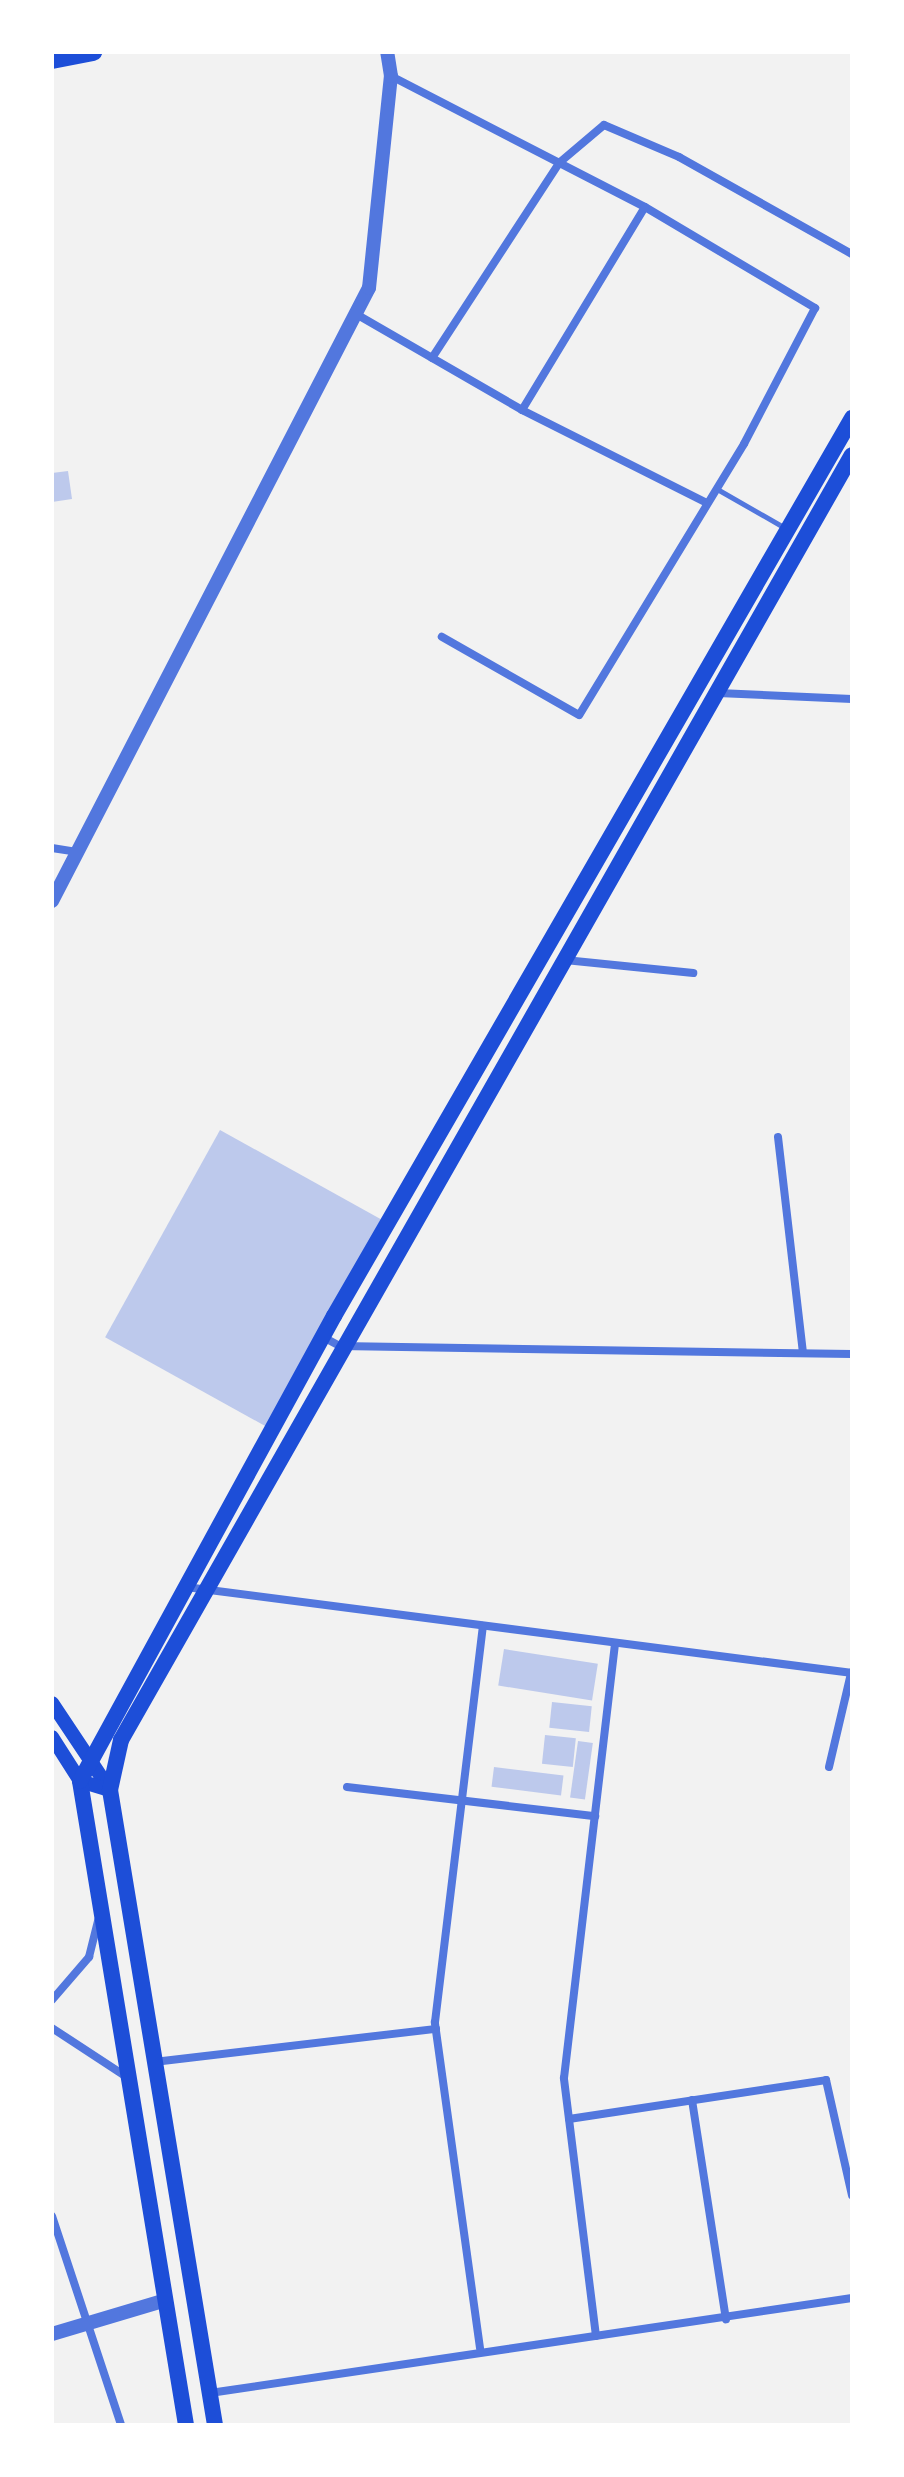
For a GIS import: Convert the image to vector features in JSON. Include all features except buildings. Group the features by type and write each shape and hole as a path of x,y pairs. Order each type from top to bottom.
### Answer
{"highway":[{"path":"52,60 93,52"}],"main road":[{"path":"80,1781 182,1587 323,1336 852,418"},
{"path":"215,2425 198,2297 150,2062 110,1790 121,1740 340,1346 852,455"},
{"path":"52,1703 110,1790"},
{"path":"52,1737 80,1781 186,2425"},
{"path":"80,1781 110,1790"}],"street":[{"path":"52,901 369,288 391,76 387,52"},
{"path":"391,76 645,207 815,308 716,488 579,715 442,637"},
{"path":"432,358 559,163 604,125 679,157 852,254"},
{"path":"522,410 645,207"},
{"path":"356,314 522,410 707,503"},
{"path":"718,693 852,699"},
{"path":"52,848 77,852"},
{"path":"564,960 693,973"},
{"path":"778,1137 803,1353"},
{"path":"323,1336 340,1346 852,1354"},
{"path":"182,1587 852,1673 829,1767"},
{"path":"480,2348 436,2029 483,1626"},
{"path":"596,2336 564,2078 615,1643"},
{"path":"347,1787 595,1816"},
{"path":"52,2000 89,1957 102,1905"},
{"path":"52,2028 130,2080"},
{"path":"150,2062 436,2029"},
{"path":"569,2119 826,2080 852,2195"},
{"path":"692,2100 726,2319"},
{"path":"52,2216 121,2425"},
{"path":"209,2393 480,2348 726,2319 852,2298"},
{"path":"52,2334 87,2327 166,2300"}],"lane":[{"path":"716,488 789,530"}]}
